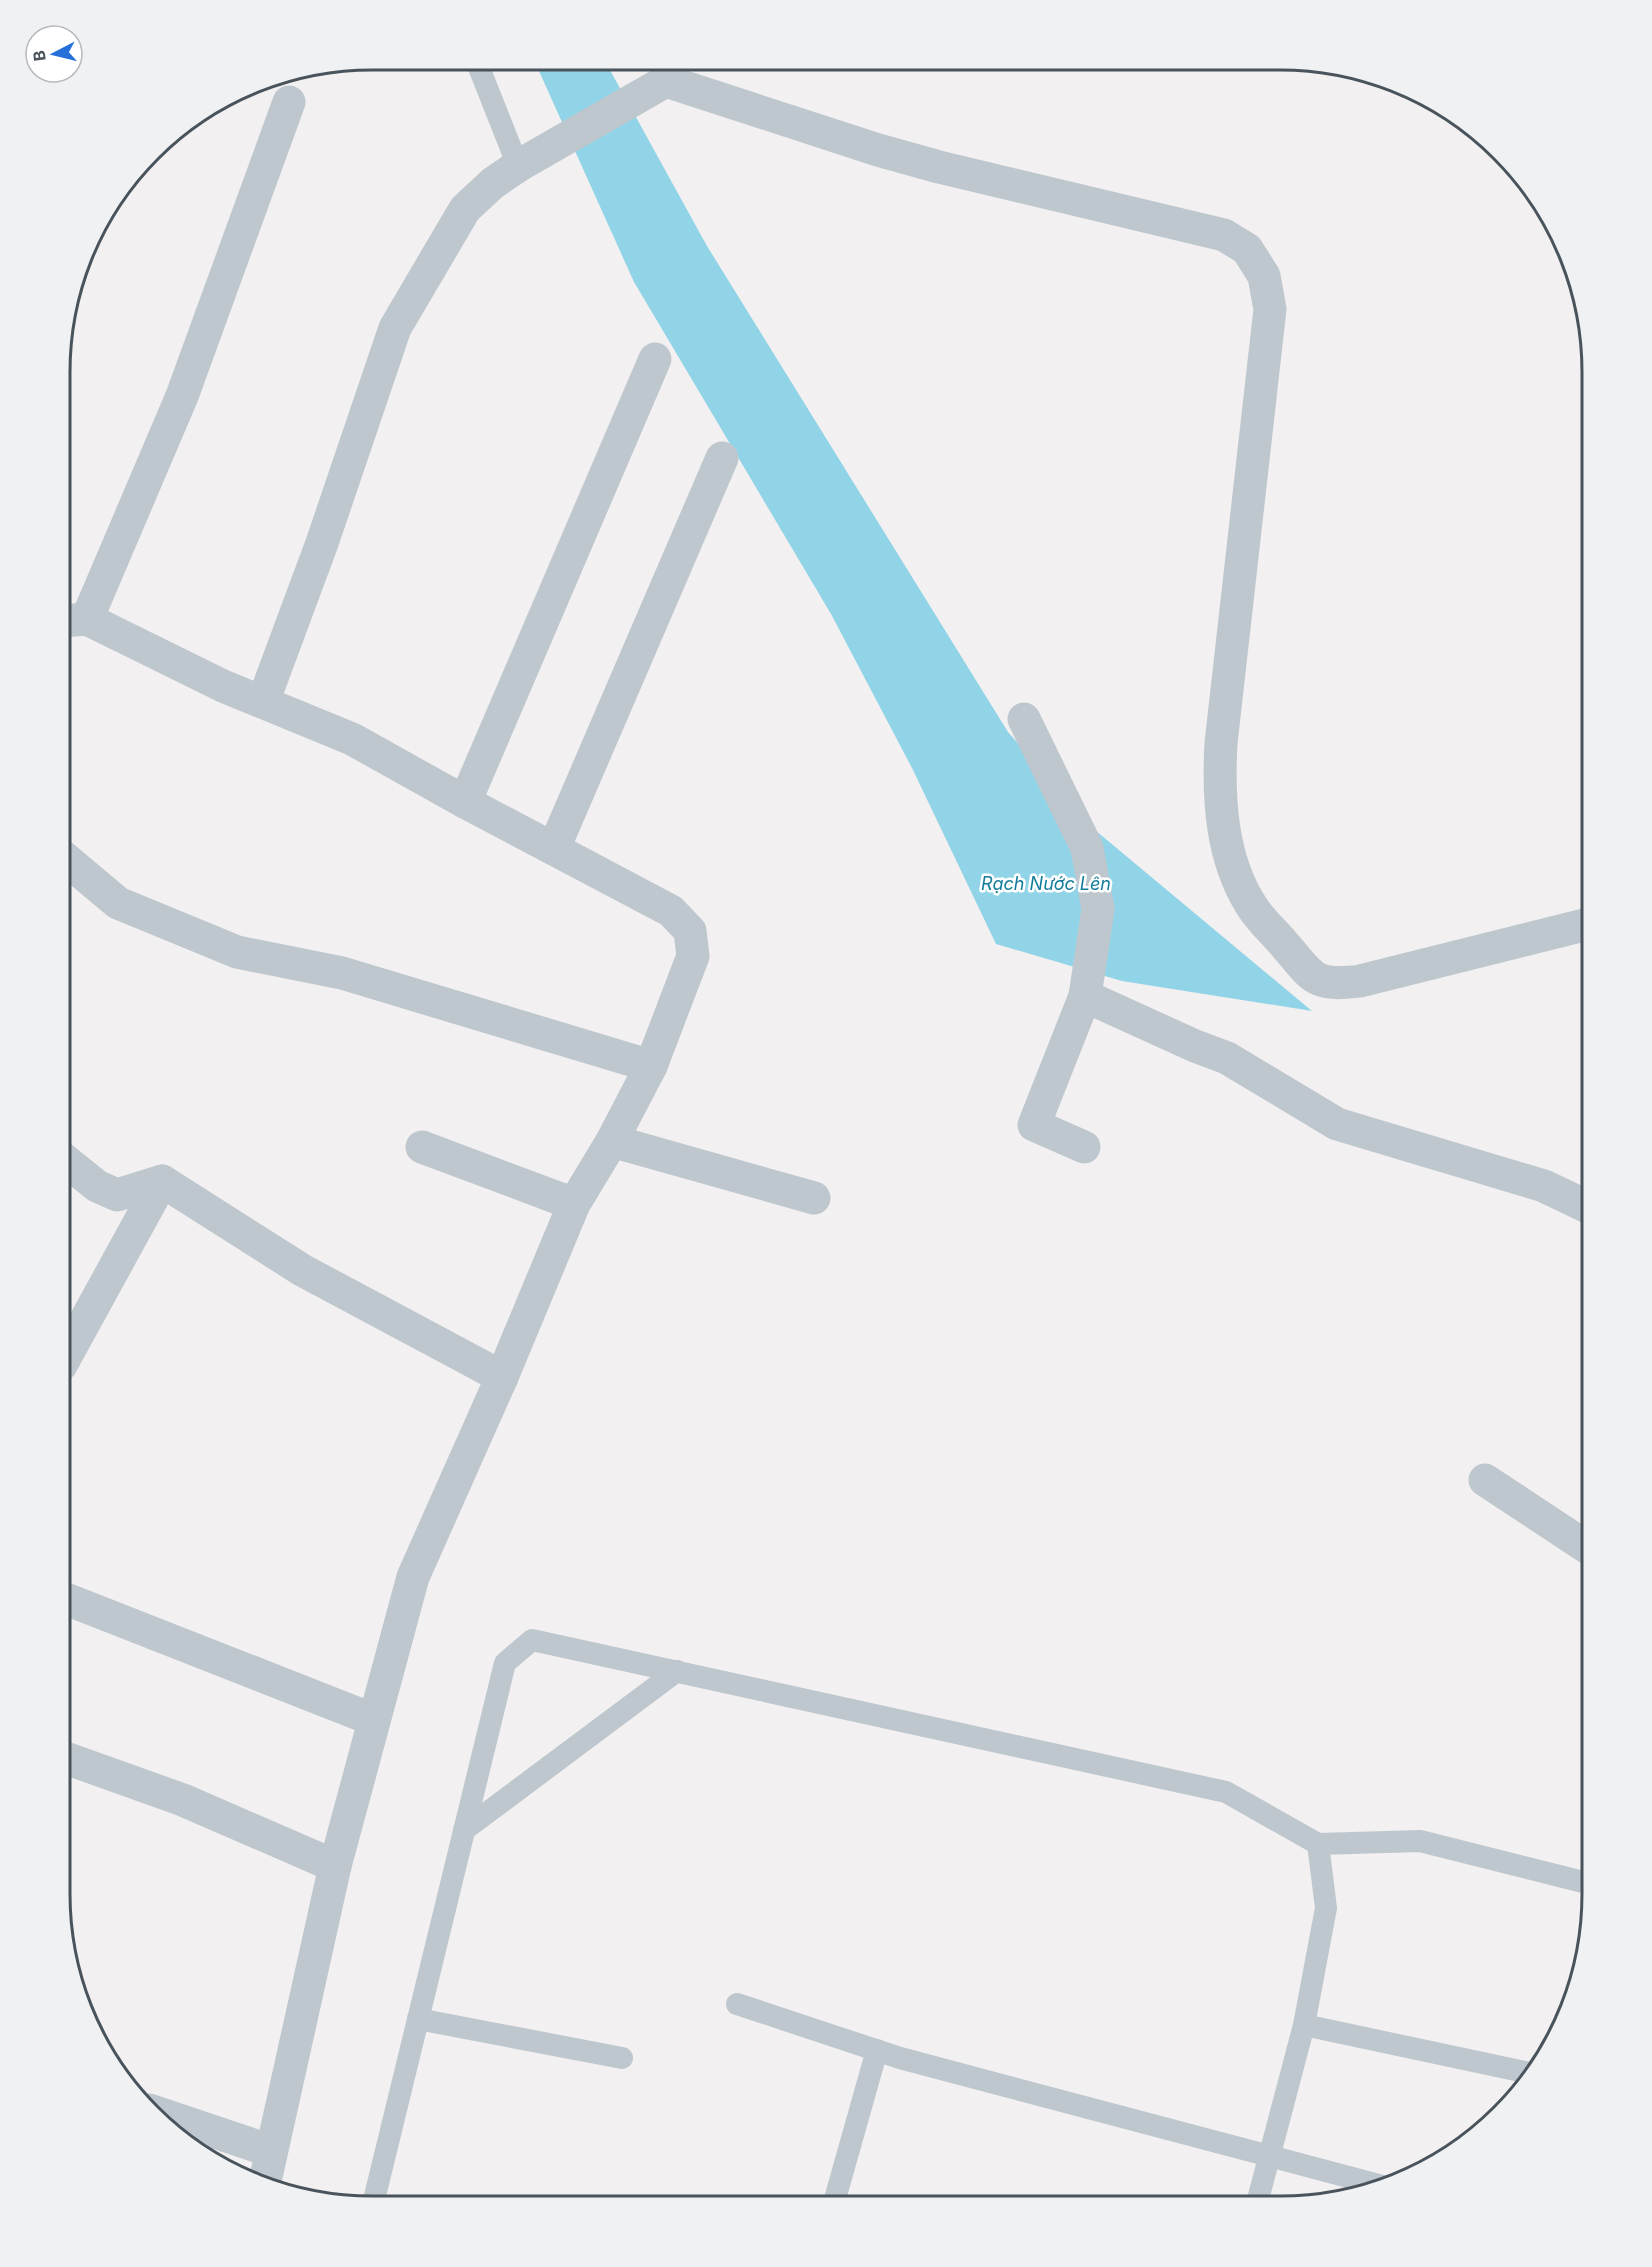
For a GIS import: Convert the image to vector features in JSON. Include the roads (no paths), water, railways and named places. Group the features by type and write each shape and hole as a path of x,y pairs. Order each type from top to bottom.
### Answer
{"street":[{"path":"263,702 322,543 395,328 465,209 493,183 530,159 638,98 672,71 878,150 939,167 1224,235 1246,249 1264,276 1270,309 1221,743 1220,768 1224,824 1228,852 1241,887 1251,906 1316,979 1325,983 1360,981 1582,926"},
{"path":"266,2176 335,1866 413,1577 502,1377 574,1204 612,1141 651,1066 693,956 690,931 671,911 465,802 352,739 223,686 74,620 182,396 289,102"},
{"path":"465,802 655,359"},
{"path":"554,848 722,458"},
{"path":"1024,719 1087,848 1098,909 1085,996 1034,1125 1084,1147"},
{"path":"70,863 118,903 237,952 342,973 651,1066"},
{"path":"1085,996 1195,1046 1227,1058 1337,1124 1544,1186 1582,1204"},
{"path":"612,1141 814,1198"},
{"path":"422,1146 574,1204"},
{"path":"70,1164 97,1186 117,1195 162,1181 302,1270 502,1377"},
{"path":"70,1349 162,1181"},
{"path":"1485,1480 1582,1543"},
{"path":"70,1601 374,1720"},
{"path":"70,1760 183,1800 335,1866"},
{"path":"168,2116 271,2151"}],"lane":[{"path":"481,70 530,159"},
{"path":"378,2196 418,2019 505,1663 532,1640 1226,1792 1318,1844 1420,1840 1582,1882"},
{"path":"464,1830 677,1671"},
{"path":"1259,2196 1304,2025 1326,1908 1318,1844"},
{"path":"737,2004 900,2058 1369,2182"},
{"path":"418,2019 622,2058"},
{"path":"1304,2025 1524,2072"},
{"path":"836,2196 877,2050"}],"water":[{"name":"Rạch Nước Lên","path":"539,70 610,70 707,246 1008,732 1089,825 1312,1011 1122,981 996,944 912,768 831,614 634,282"}]}
